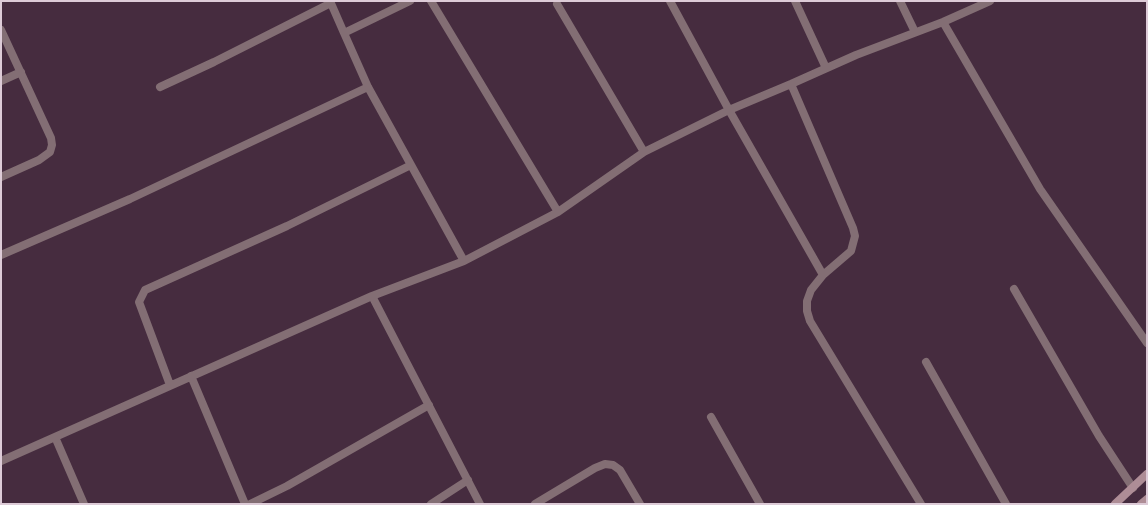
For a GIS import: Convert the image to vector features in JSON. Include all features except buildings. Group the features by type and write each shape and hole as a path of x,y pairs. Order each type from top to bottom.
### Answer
{"street":[{"path":"344,34 410,1"},
{"path":"431,1 558,212"},
{"path":"670,1 729,110 823,275"},
{"path":"795,1 826,68"},
{"path":"900,1 915,32"},
{"path":"1,461 372,296 464,261 558,212 644,152 729,110 856,55 943,22 990,1"},
{"path":"160,87 214,62 330,2 368,87 464,261"},
{"path":"557,4 644,152"},
{"path":"943,22 1040,189 1147,343"},
{"path":"1,30 51,138 52,145 50,152 39,160 1,177"},
{"path":"1,80 21,72"},
{"path":"791,84 853,228 855,236 851,252 823,275 811,290 807,301 807,311 810,322 921,504"},
{"path":"1,255 130,199 368,87"},
{"path":"170,386 139,302 145,290 287,226 411,165"},
{"path":"1014,289 1099,436 1133,488"},
{"path":"372,296 480,504"},
{"path":"926,362 1006,504"},
{"path":"191,376 245,504"},
{"path":"250,504 287,486 429,405"},
{"path":"711,417 760,504"},
{"path":"55,437 84,504"},
{"path":"535,504 595,468 605,464 613,465 620,470 640,504"},
{"path":"1115,504 1147,474"},
{"path":"431,504 468,480"},
{"path":"1141,504 1147,499"}]}
